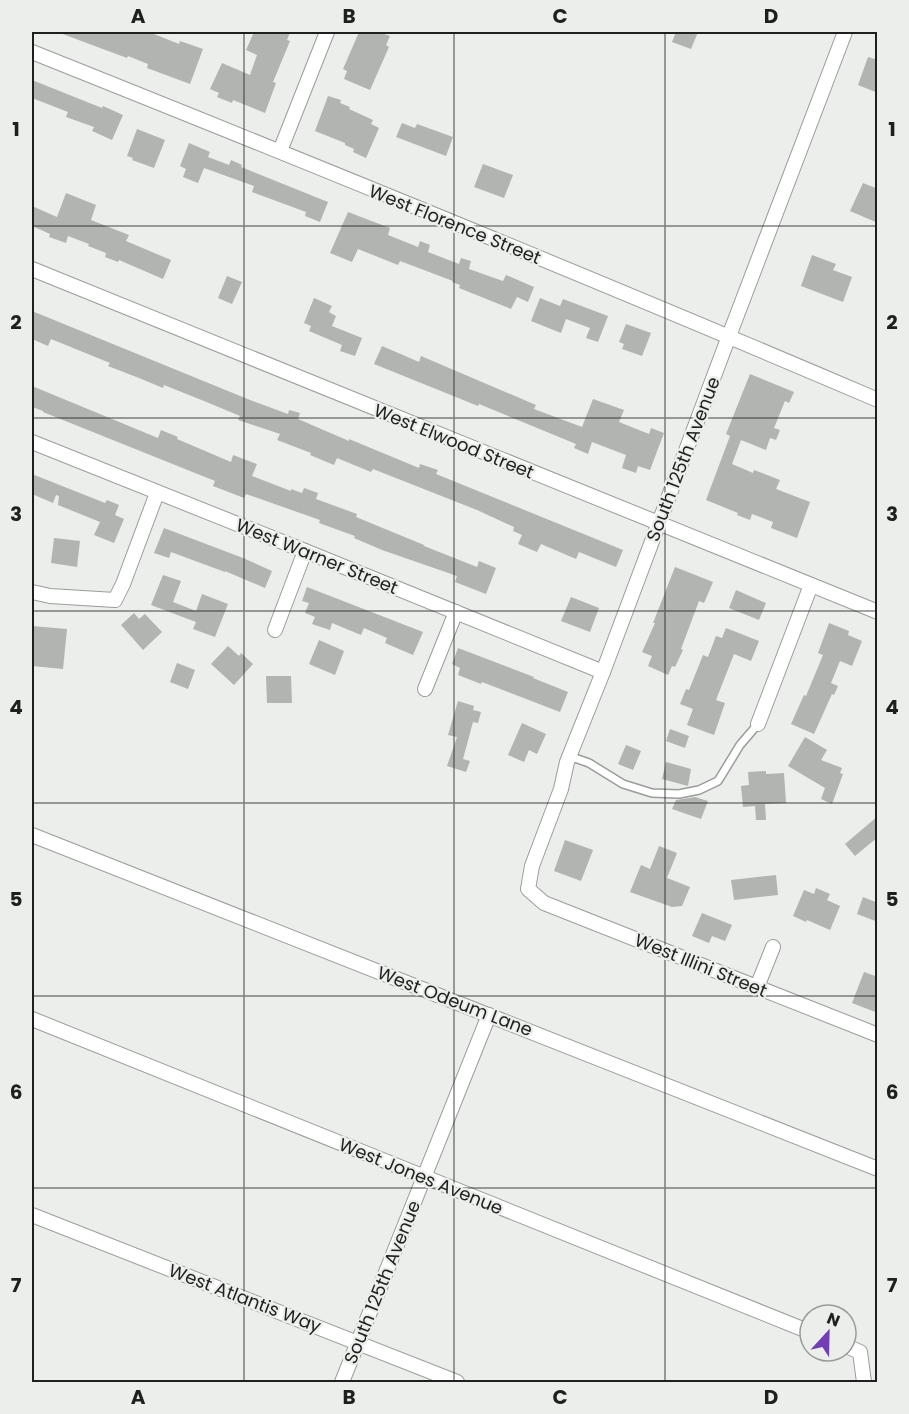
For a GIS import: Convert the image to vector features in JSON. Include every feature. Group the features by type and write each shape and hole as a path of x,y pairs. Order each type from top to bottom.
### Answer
{"street":[{"path":"280,152 327,32"},
{"name":"South 125th Avenue","path":"528,889 532,866 561,789 569,756 603,672 845,32"},
{"name":"West Florence Street","path":"32,52 878,399"},
{"name":"West Elwood Street","path":"32,269 878,612"},
{"name":"West Warner Street","path":"32,442 603,672"},
{"path":"32,592 50,596 115,600 157,493"},
{"path":"275,630 305,551"},
{"path":"758,724 811,585"},
{"path":"426,689 456,612"},
{"name":"West Odeum Lane","path":"32,835 878,1169"},
{"name":"West Illini Street","path":"528,889 544,903 878,1035"},
{"path":"757,987 773,947"},
{"name":"South 125th Avenue","path":"342,1383 489,1015"},
{"name":"West Jones Avenue","path":"32,1018 798,1327"},
{"name":"West Atlantis Way","path":"32,1215 457,1383"},
{"path":"858,1351 860,1352 864,1383"}],"lane":[{"path":"569,756 589,763 623,784 652,793 679,794 699,790 718,781 740,746 758,724"}],"building":[{"path":"60,32 149,32 179,44 180,41 203,49 190,84 147,68 148,64 128,56 127,58"},
{"path":"254,32 290,32 287,40 290,41 273,82 276,83 265,113 233,100 232,103 217,97 219,93 210,89 222,63 250,75 257,55 246,50"},
{"path":"359,32 378,32 390,36 386,45 389,47 370,90 344,79 347,71 343,69"},
{"path":"676,32 698,32 691,49 672,42"},
{"path":"868,57 878,60 878,93 858,85"},
{"path":"32,80 123,115 112,140 92,131 94,127 66,117 68,112 32,98"},
{"path":"328,96 341,100 340,103 350,107 349,109 373,120 371,124 379,128 366,158 353,152 354,149 345,143 315,131"},
{"path":"402,123 415,128 417,124 453,137 446,156 396,137"},
{"path":"137,129 165,140 154,168 127,156"},
{"path":"189,143 210,152 208,157 229,165 231,160 242,165 241,167 328,202 320,222 305,216 306,212 252,192 254,186 204,168 198,183 183,177 186,169 180,166"},
{"path":"483,164 513,175 504,198 474,187"},
{"path":"863,183 878,189 878,223 850,211"},
{"path":"66,193 96,205 91,220 129,235 126,241 171,260 163,279 119,260 118,262 105,257 106,253 88,246 89,244 68,236 66,243 49,237 50,234 32,226 32,206 57,217"},
{"path":"348,212 390,228 388,235 418,247 420,241 430,245 428,252 459,264 461,258 471,261 469,269 503,281 506,275 534,287 528,302 517,297 511,309 459,288 460,285 453,281 400,261 398,265 358,249 352,262 330,253"},
{"path":"812,255 836,264 833,270 852,277 843,302 801,286"},
{"path":"227,276 242,282 232,304 218,298"},
{"path":"314,298 332,306 329,312 336,316 332,326 362,338 355,356 340,351 342,345 309,331 311,326 304,323"},
{"path":"540,298 560,306 563,299 608,316 598,342 586,338 590,328 566,319 561,333 531,321"},
{"path":"32,311 250,400 288,414 289,410 300,413 298,419 349,441 349,439 419,468 420,464 438,470 436,474 623,550 616,567 579,552 576,559 541,544 537,552 518,544 522,535 513,531 514,527 477,510 373,469 371,472 337,458 334,465 277,440 280,434 238,420 240,416 164,385 163,388 108,366 110,363 51,339 48,346 32,339"},
{"path":"626,324 651,333 642,356 622,349 624,344 619,342"},
{"path":"382,346 419,362 421,356 536,405 534,409 582,427 593,399 624,410 619,422 649,434 651,428 664,433 650,470 638,466 636,473 622,468 626,455 592,442 588,454 574,448 576,444 374,364"},
{"path":"750,374 794,392 789,403 785,401 774,428 780,430 776,440 770,438 766,450 741,440 732,464 753,473 754,470 780,480 776,489 810,502 797,538 771,528 773,522 752,514 750,520 706,500 730,436 726,434"},
{"path":"32,386 158,438 161,430 231,462 233,455 257,464 252,476 291,491 291,489 302,493 304,488 318,493 316,499 357,514 356,517 424,546 477,567 479,561 496,568 486,594 455,582 457,576 382,550 354,538 355,536 319,523 320,520 246,494 244,498 213,486 215,481 32,407"},
{"path":"32,474 105,503 107,500 119,505 115,515 124,519 114,543 94,535 100,522 58,505 59,496 56,495 53,503 32,494"},
{"path":"164,528 272,571 265,588 171,552 169,558 154,553"},
{"path":"54,538 80,541 77,567 51,563"},
{"path":"675,567 713,582 704,603 699,601 681,649 683,650 675,667 672,666 668,675 648,666 652,656 642,652"},
{"path":"163,575 181,581 173,602 196,611 202,594 228,604 215,637 193,629 196,622 151,605"},
{"path":"307,587 423,632 413,655 385,643 387,638 364,628 361,635 332,623 330,630 312,624 315,617 305,613 309,603 302,601"},
{"path":"736,590 766,603 759,620 729,608"},
{"path":"571,597 599,608 590,632 561,621"},
{"path":"134,613 139,619 145,614 162,632 143,650 121,625"},
{"path":"829,623 849,631 848,635 862,641 852,666 840,661 831,683 838,686 814,734 791,724 804,695 806,696 823,655 818,653"},
{"path":"32,626 67,629 63,669 32,666"},
{"path":"726,628 759,641 751,661 734,654 716,700 725,703 714,735 687,725 693,709 680,704 686,689 689,690 703,655 708,657 716,636 722,638"},
{"path":"319,640 344,651 335,675 309,664"},
{"path":"228,646 239,656 241,653 253,664 234,685 211,664"},
{"path":"458,648 568,692 560,712 458,675 460,668 452,664"},
{"path":"177,663 195,670 188,689 170,682"},
{"path":"266,676 291,676 292,703 267,703"},
{"path":"458,701 474,706 473,710 481,712 478,723 473,722 463,759 470,761 466,772 447,766 457,737 448,735"},
{"path":"522,723 546,734 537,754 529,750 524,762 508,755"},
{"path":"670,729 689,736 685,748 666,741"},
{"path":"805,737 827,750 821,760 842,768 840,773 843,774 832,804 821,799 825,788 788,766"},
{"path":"626,745 641,751 633,770 618,764"},
{"path":"666,762 691,769 688,786 662,779"},
{"path":"766,771 766,774 784,773 786,803 765,804 766,820 756,820 755,806 743,807 741,786 749,785 748,772"},
{"path":"695,797 708,801 701,819 672,809 676,800"},
{"path":"878,816 878,837 855,856 845,844"},
{"path":"565,840 593,850 581,881 554,871"},
{"path":"659,846 677,853 667,878 690,887 682,906 672,907 630,892 641,865 650,869"},
{"path":"776,875 778,895 734,900 731,880"},
{"path":"816,888 830,894 827,900 840,906 830,930 793,916 804,890 814,894"},
{"path":"863,897 878,903 878,922 857,914"},
{"path":"702,913 732,925 725,941 712,936 709,943 692,936"},
{"path":"864,972 878,977 878,1013 852,1003"}]}
